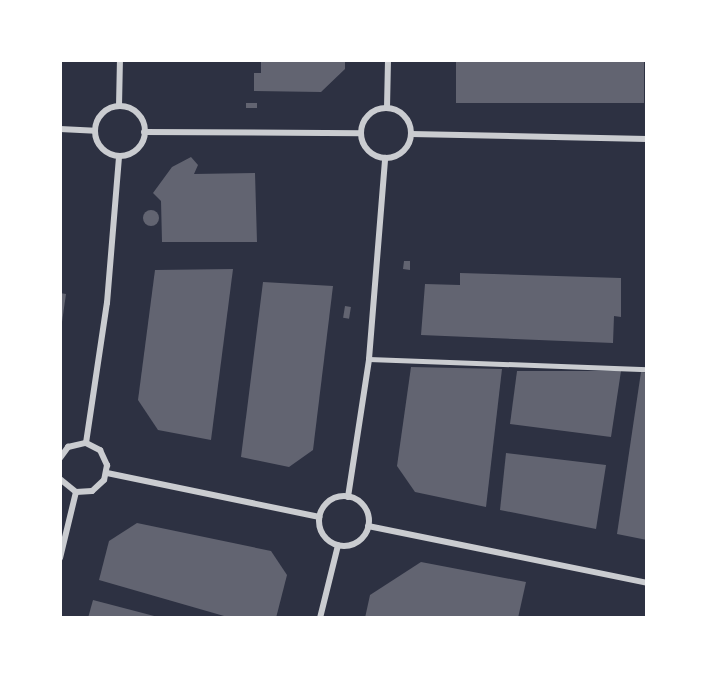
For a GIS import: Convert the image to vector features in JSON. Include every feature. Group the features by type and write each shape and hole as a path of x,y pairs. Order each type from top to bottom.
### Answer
{"street":[{"path":"119,106 120,60"},
{"path":"387,108 388,60"},
{"path":"119,106 135,111 144,132 133,151 118,156 102,148 95,131 102,113 119,106"},
{"path":"387,108 404,116 411,134 403,151 385,158 366,148 361,133 366,118 387,108"},
{"path":"60,129 95,131"},
{"path":"144,132 361,133"},
{"path":"411,134 647,139"},
{"path":"86,443 107,303 118,156"},
{"path":"348,496 369,359 385,158"},
{"path":"60,458 68,447 86,443 100,450 107,473 99,486 76,492"},
{"path":"107,473 319,517"},
{"path":"60,478 76,492"},
{"path":"60,558 76,492"},
{"path":"348,496 362,504 368,526 360,539 338,545 325,538 319,517 329,501 348,496"},
{"path":"368,526 647,583"},
{"path":"320,618 338,545"}],"lane":[{"path":"369,359 647,369"}],"building":[{"path":"261,60 345,60 345,69 321,92 254,91 254,73 261,73"},
{"path":"456,60 644,60 644,103 456,103"},
{"path":"246,103 257,103 257,108 246,108"},
{"path":"191,157 198,165 194,174 255,173 257,242 162,242 161,201 153,193 172,167"},
{"path":"151,210 157,212 159,218 157,224 151,226 145,224 143,218 145,212"},
{"path":"404,261 410,261 410,270 403,269"},
{"path":"233,269 211,440 158,430 138,400 155,270"},
{"path":"460,273 621,278 621,317 614,316 613,343 421,335 425,284 460,285"},
{"path":"263,282 333,286 313,450 289,467 241,457"},
{"path":"60,293 66,294 61,329 60,329"},
{"path":"345,306 351,307 349,319 343,318"},
{"path":"411,367 502,369 486,507 415,492 397,466"},
{"path":"517,371 621,371 611,437 510,424"},
{"path":"641,372 647,373 647,540 617,534"},
{"path":"506,453 606,465 596,529 500,510"},
{"path":"137,523 271,551 287,575 276,618 231,618 99,580 109,541"},
{"path":"421,562 526,582 518,618 365,618 370,595"},
{"path":"93,600 158,617 158,618 88,618"}]}
